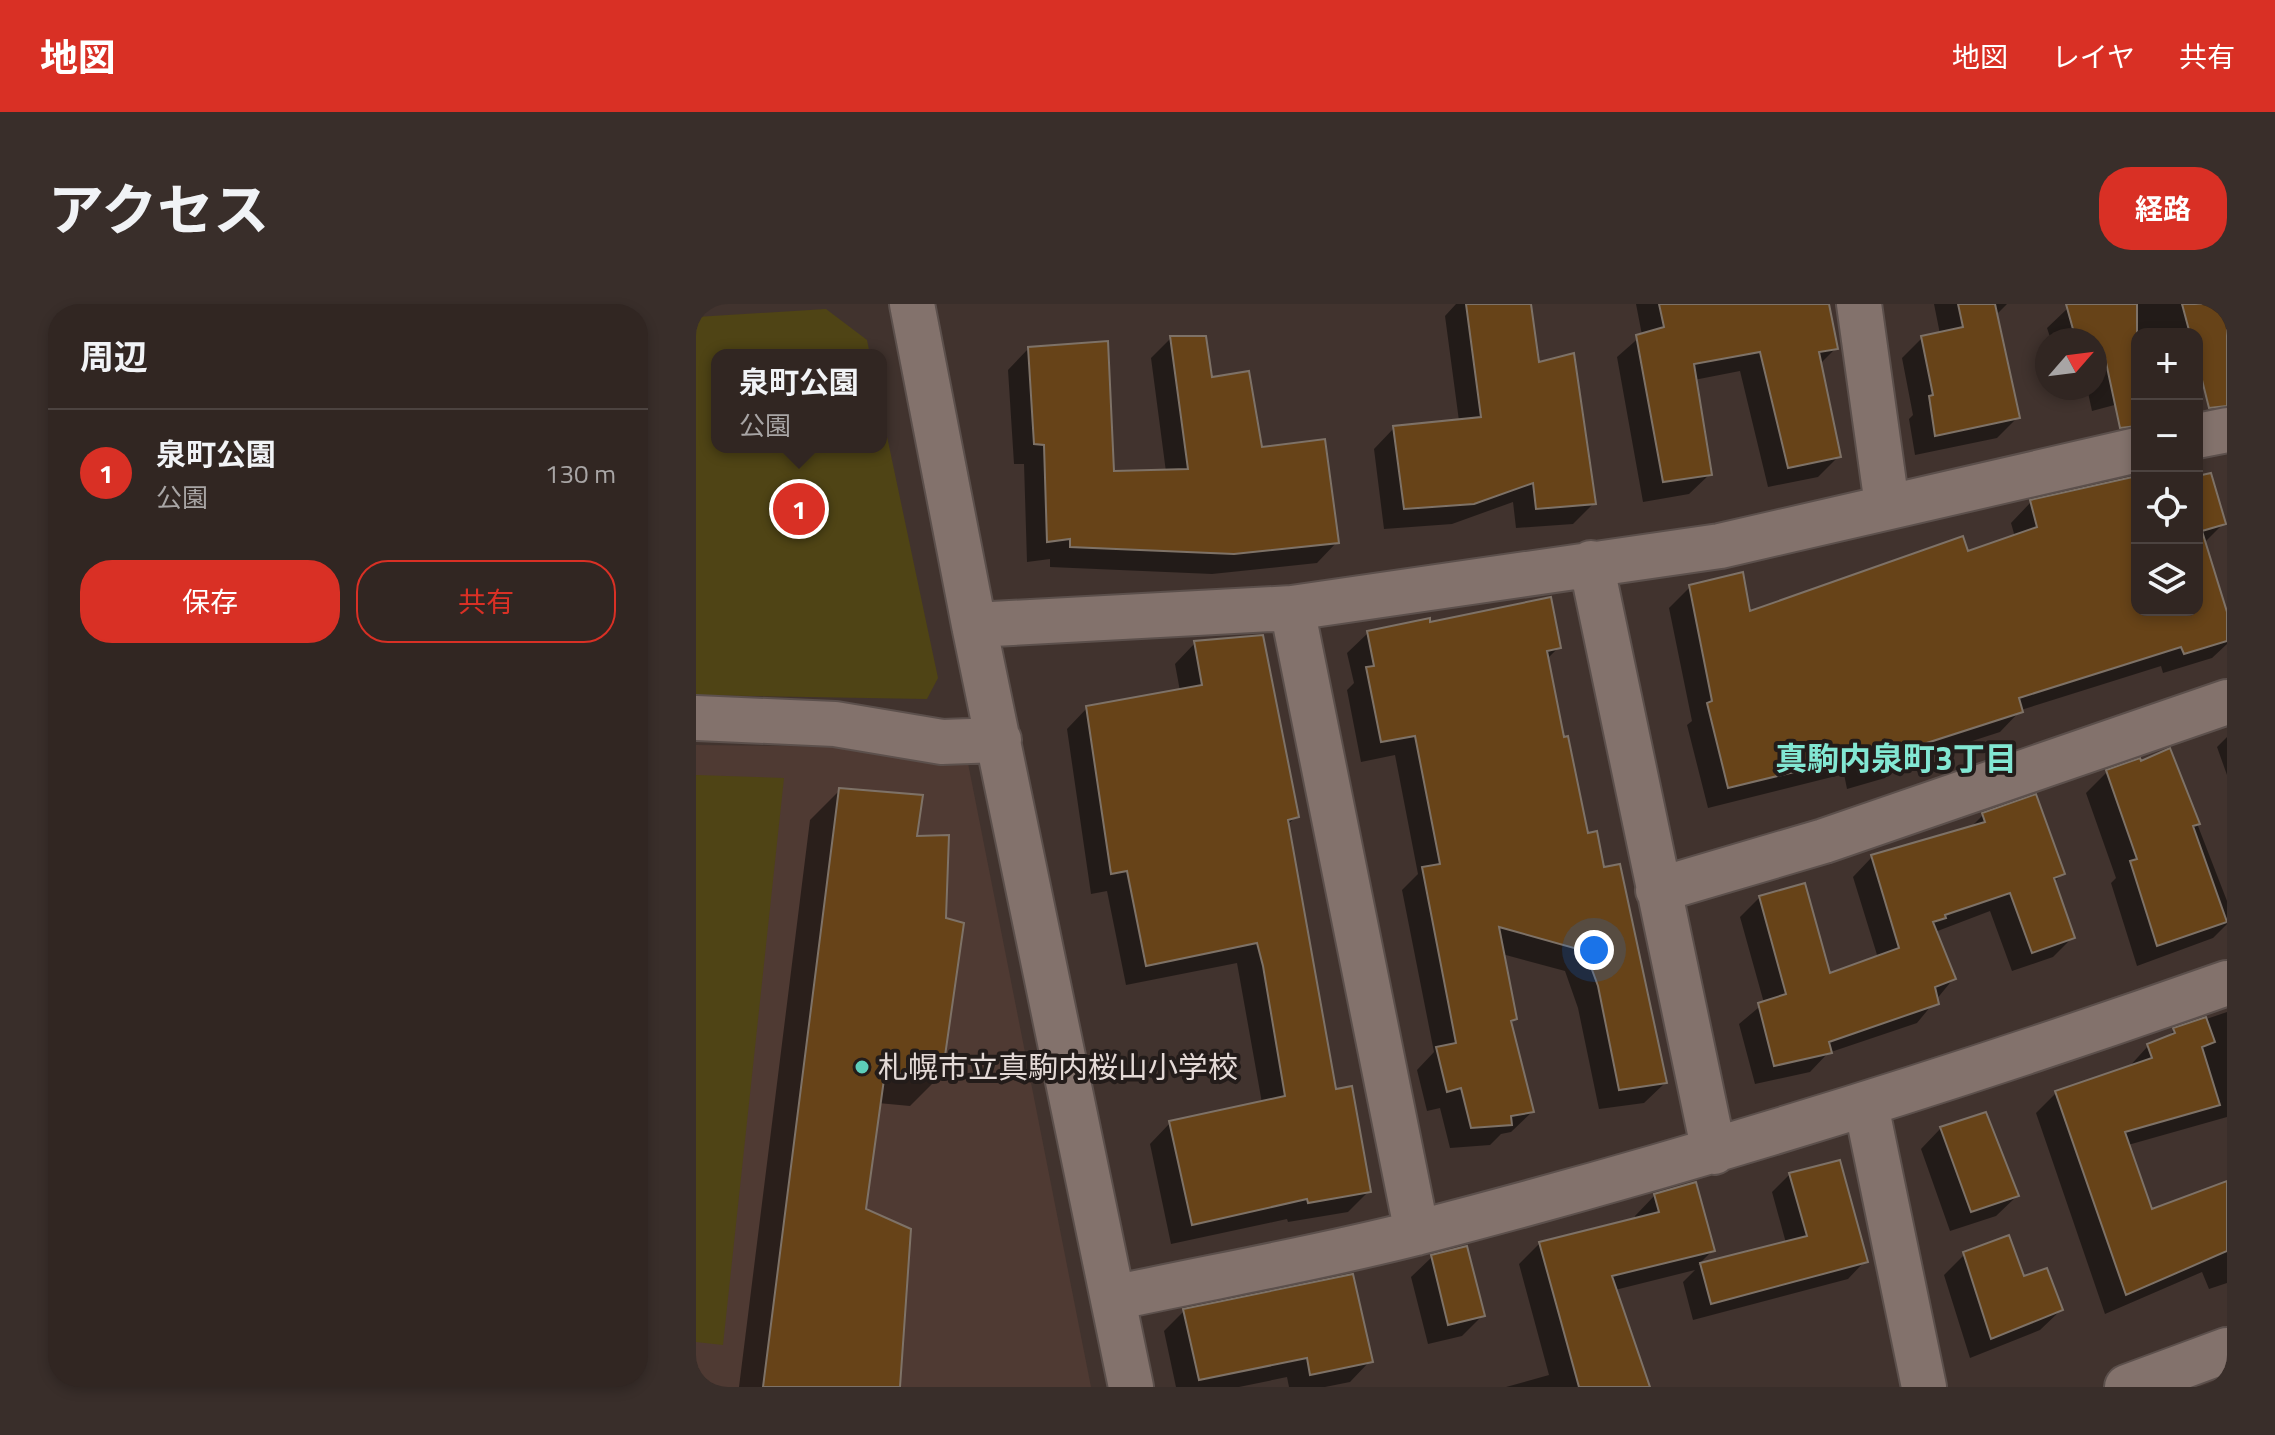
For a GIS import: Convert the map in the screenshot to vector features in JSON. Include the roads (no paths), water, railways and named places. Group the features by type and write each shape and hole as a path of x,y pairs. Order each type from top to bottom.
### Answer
{"street":[{"path":"912,304 974,625 1131,1387"},
{"path":"1859,304 1887,505"},
{"path":"2203,435 2227,430"},
{"path":"974,625 1292,608 1720,546 1887,505 2131,451"},
{"path":"1591,563 1714,1152"},
{"path":"1292,608 1417,1233"},
{"path":"1658,890 1824,841 2227,702"},
{"path":"696,718 835,724 942,742 999,740"},
{"path":"1113,1298 1417,1233 1714,1152 1979,1071 2227,983"},
{"path":"1866,1105 1924,1387"},
{"path":"2127,1387 2227,1350"}],"place":[{"name":"泉町公園","path":"799,509"},
{"name":"札幌市立真駒内桜山小学校","path":"862,1067"}],"district":[{"name":"真駒内泉町3丁目","path":"1896,758"}]}
